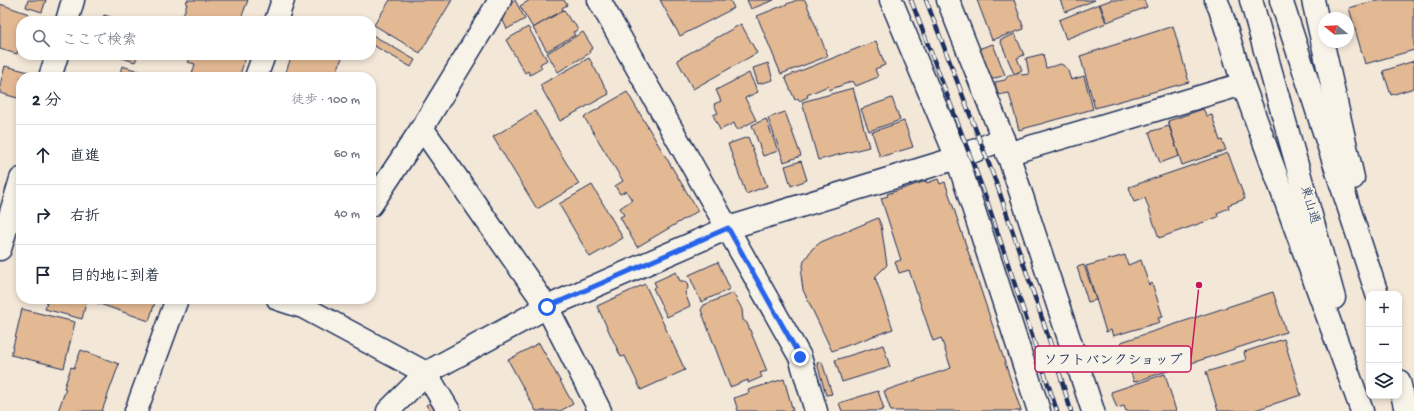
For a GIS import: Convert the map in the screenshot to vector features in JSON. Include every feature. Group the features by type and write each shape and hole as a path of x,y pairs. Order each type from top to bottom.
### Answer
{"street":[{"path":"68,16 73,0"},
{"path":"278,16 284,0"},
{"path":"376,197 422,128 500,0"},
{"path":"599,0 800,357 816,411"},
{"path":"891,0 957,158 1039,411"},
{"path":"948,0 1005,146 1093,411"},
{"path":"1216,0 1220,8 1243,84 1362,411"},
{"path":"1281,0 1377,291"},
{"path":"1313,0 1377,291"},
{"name":"東山通","path":"1252,2 1327,272 1362,411"},
{"path":"52,72 55,60"},
{"path":"258,72 262,60"},
{"path":"388,411 426,373 547,307 728,228 957,158 1243,84"},
{"path":"422,128 547,307 600,411"},
{"path":"0,249 16,196"},
{"path":"136,411 176,304"},
{"path":"308,304 426,373 449,411"},
{"path":"1402,394 1406,411"}],"building":[{"path":"28,0 46,0 42,12 26,7"},
{"path":"187,0 248,0 242,16 183,16"},
{"path":"390,0 452,0 420,53 376,26 376,22"},
{"path":"515,0 525,19 507,29 500,14 508,10 506,5"},
{"path":"530,0 564,0 567,5 562,8 563,10 533,28 520,6"},
{"path":"660,0 730,0 734,8 680,36"},
{"path":"747,0 774,0 751,9"},
{"path":"797,0 805,0 828,56 781,74 757,16"},
{"path":"977,0 1014,0 1024,29 992,40"},
{"path":"1060,0 1095,0 1065,12"},
{"path":"1111,0 1144,0 1147,7 1107,22 1100,4"},
{"path":"1377,0 1414,0 1414,50 1365,64 1354,26 1354,12 1350,12 1349,8"},
{"path":"0,4 29,14 28,16 16,16 16,54 0,49"},
{"path":"1099,4 1106,23 1066,39 1059,20"},
{"path":"564,10 578,30 573,32 575,35 547,51 533,28"},
{"path":"741,24 757,53 693,89 677,60"},
{"path":"1173,26 1189,82 1095,108 1080,56"},
{"path":"528,27 547,60 540,64 542,68 530,75 528,71 525,73 506,40"},
{"path":"583,32 593,48 589,51 590,53 558,72 547,53"},
{"path":"1015,34 1024,55 1017,58 1022,70 1014,74 1000,40"},
{"path":"376,37 415,60 411,67 376,47"},
{"path":"876,41 885,65 875,69 878,77 856,86 853,81 829,90 828,86 807,95 808,97 799,101 798,98 795,100 785,77"},
{"path":"993,44 1005,75 989,80 978,49"},
{"path":"1043,54 1046,68 1061,64 1067,68 1071,80 1084,76 1093,109 1019,130 1009,93 998,95 995,82 1005,80 1008,76 1021,73 1022,75 1029,74 1026,58"},
{"path":"589,58 609,94 560,121 540,85"},
{"path":"189,60 245,60 241,72 193,72 195,64 188,62"},
{"path":"290,60 341,60 337,72 286,72"},
{"path":"1414,61 1414,88 1391,95 1383,71"},
{"path":"768,63 773,80 758,84 753,68"},
{"path":"5,66 29,72 16,72 16,98 0,93 0,85"},
{"path":"122,66 142,72 120,72"},
{"path":"749,73 758,92 745,98 756,120 737,130 734,123 720,130 713,115 718,113 714,104 721,101 716,90"},
{"path":"853,88 869,147 818,160 802,102"},
{"path":"627,92 698,211 637,247 620,217 624,215 620,208 632,200 626,191 620,194 615,186 623,181 584,117"},
{"path":"892,98 900,120 869,131 861,109"},
{"path":"1203,109 1207,116 1212,115 1220,141 1222,140 1226,150 1182,165 1168,121"},
{"path":"535,111 579,184 537,209 493,137"},
{"path":"785,112 801,156 784,162 768,118"},
{"path":"766,119 778,151 763,156 752,125"},
{"path":"904,121 913,147 880,157 872,132"},
{"path":"1169,126 1179,156 1160,163 1149,132"},
{"path":"748,137 767,186 746,194 728,144"},
{"path":"1228,153 1245,199 1228,205 1229,208 1217,213 1218,217 1159,238 1145,198 1134,202 1129,187"},
{"path":"801,161 807,180 791,186 785,166"},
{"path":"938,179 940,184 945,182 1021,411 891,411 884,391 951,368 941,338 933,341 909,270 899,273 895,262 901,260 881,198 888,196 887,194 926,181 927,183"},
{"path":"592,185 623,238 590,257 559,204"},
{"path":"878,218 881,225 887,265 875,277 893,329 832,351 803,290 801,275 804,261 812,249 821,242"},
{"path":"1125,255 1128,265 1141,260 1149,285 1152,283 1163,317 1158,318 1160,322 1113,336 1111,330 1106,332 1086,266"},
{"path":"718,262 730,289 701,302 689,275"},
{"path":"1084,265 1096,300 1088,302 1077,267"},
{"path":"676,272 680,281 685,281 687,283 688,288 685,293 690,306 667,317 653,288 656,286 654,282"},
{"path":"645,284 685,370 641,390 625,356 621,357 597,306"},
{"path":"1273,292 1286,332 1134,382 1121,342"},
{"path":"733,293 742,309 743,320 747,323 767,371 760,373 762,377 748,383 748,380 730,387 701,310 704,305"},
{"path":"46,304 86,304 82,319 45,309"},
{"path":"100,304 154,304 149,321"},
{"path":"22,309 75,322 64,368 11,355"},
{"path":"1284,339 1301,395 1252,411 1218,411 1206,372 1246,360 1244,352"},
{"path":"539,343 573,404 560,411 536,411 508,360"},
{"path":"883,345 890,367 842,382 835,360"},
{"path":"81,350 119,364 102,411 58,411 66,389 64,388 71,367 74,368"},
{"path":"822,362 832,394 826,395 817,363"},
{"path":"1165,374 1176,411 1126,411 1124,406 1117,408 1111,392"},
{"path":"784,379 793,411 738,411 734,398 749,393 748,390"},
{"path":"878,391 884,409 880,411 842,411 839,403"},
{"path":"432,402 437,411 430,411 426,405"}],"railway":[{"path":"911,0 985,195 1057,411"},
{"path":"926,0 997,185 1051,345 1071,411"}],"place":[{"name":"ソフトバンクショップ","path":"1199,285"}],"route":[{"path":"547,307 728,228 800,357"}]}
